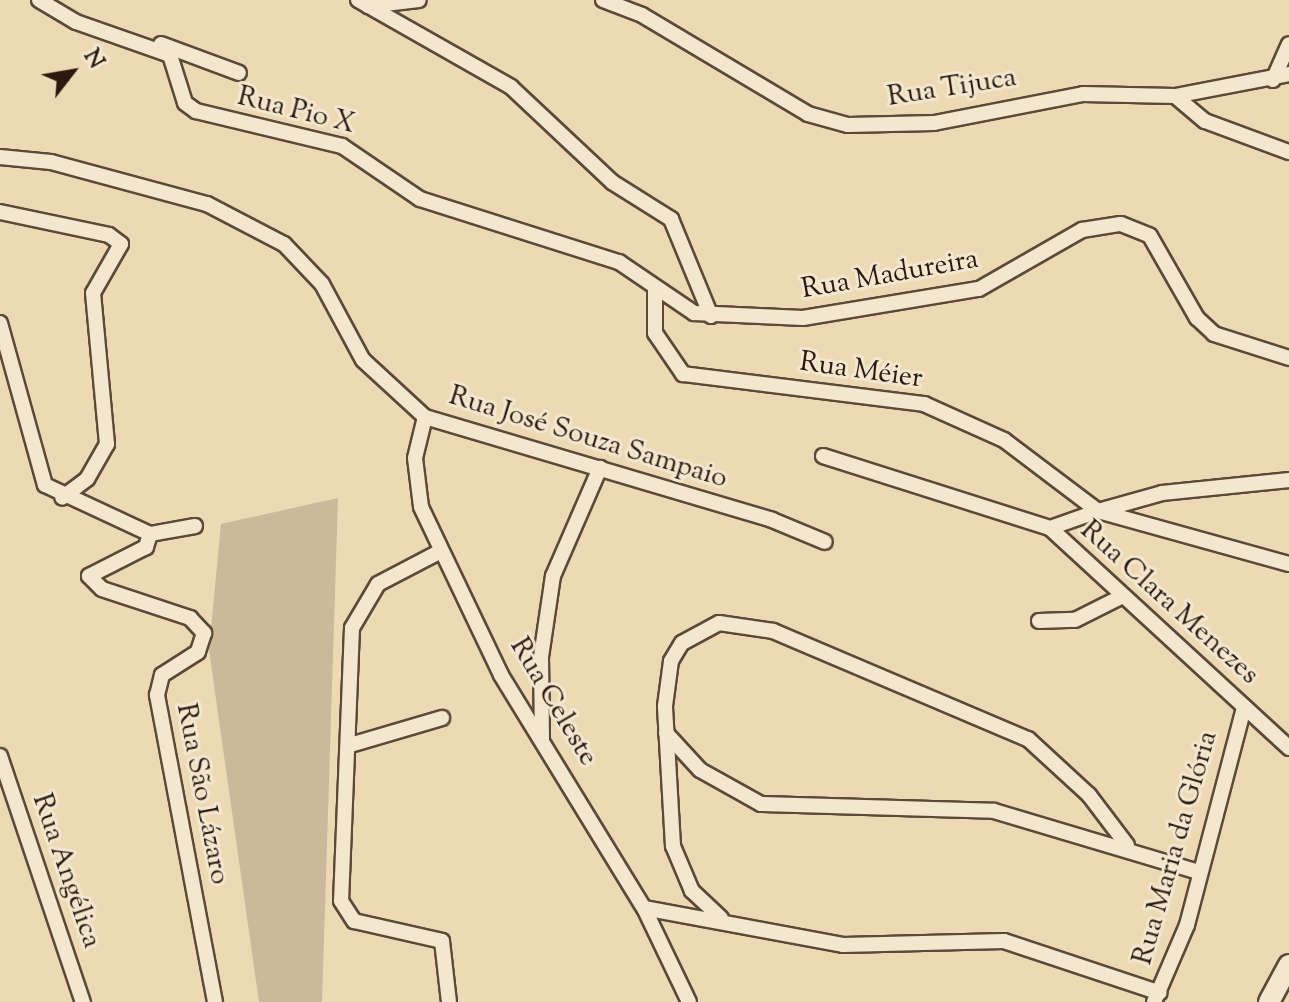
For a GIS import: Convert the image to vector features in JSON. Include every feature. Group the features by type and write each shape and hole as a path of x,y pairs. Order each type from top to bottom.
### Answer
{"street":[{"name":"Rua Pio X","path":"39,0 176,62 182,96 196,111 342,146 420,199 619,262 655,289"},
{"path":"363,3 419,0"},
{"name":"Rua Tijuca","path":"603,0 642,15 831,123 934,123 1083,94 1175,96 1273,80 1289,74"},
{"path":"363,3 511,87 612,182 671,219 711,316"},
{"path":"1273,80 1289,44"},
{"path":"141,46 165,45 239,73"},
{"path":"1175,96 1205,121 1289,152"},
{"name":"Rua José Souza Sampaio","path":"0,157 51,162 207,204 284,244 322,284 363,360 425,417 600,468 825,542"},
{"path":"0,212 109,235 121,244 93,293 107,444 87,479 62,498"},
{"name":"Rua Madureira","path":"655,289 674,304 711,316 803,318 979,289 1082,230 1121,224 1150,236 1197,318 1214,334 1289,358"},
{"name":"Rua Méier","path":"655,289 655,333 683,374 924,404 1004,440 1098,511"},
{"path":"0,323 39,473 62,498 150,534 195,526"},
{"name":"Rua Celeste","path":"425,417 415,486 441,551 501,675 644,908 689,1002"},
{"path":"823,456 1050,528 1162,493 1289,480"},
{"path":"542,739 541,657 553,576 600,468"},
{"path":"1098,511 1289,564"},
{"name":"Rua Clara Menezes","path":"1050,528 1119,598 1289,748"},
{"name":"Rua São Lázaro","path":"150,534 146,547 89,576 102,589 190,618 204,633 198,652 162,675 157,695 215,1002"},
{"path":"441,551 398,570 363,603 352,628 346,912 365,924 434,935 448,952 449,1002"},
{"path":"1039,621 1062,624 1119,598"},
{"path":"721,918 692,891 673,846 666,733 671,661 682,643 719,623 748,622 1028,739 1089,795 1127,845"},
{"name":"Rua Maria da Glória","path":"1157,998 1187,925 1195,871 1244,707"},
{"path":"350,745 442,718"},
{"path":"666,733 700,770 761,804 994,811 1127,845 1195,871"},
{"name":"Rua Angélica","path":"0,756 83,1002"},
{"path":"644,908 721,918 843,945 1004,941 1157,998"},
{"path":"1269,1002 1289,965"}],"shaded area":[{"path":"338,498 322,1002 259,1002 209,650 221,524"}]}
